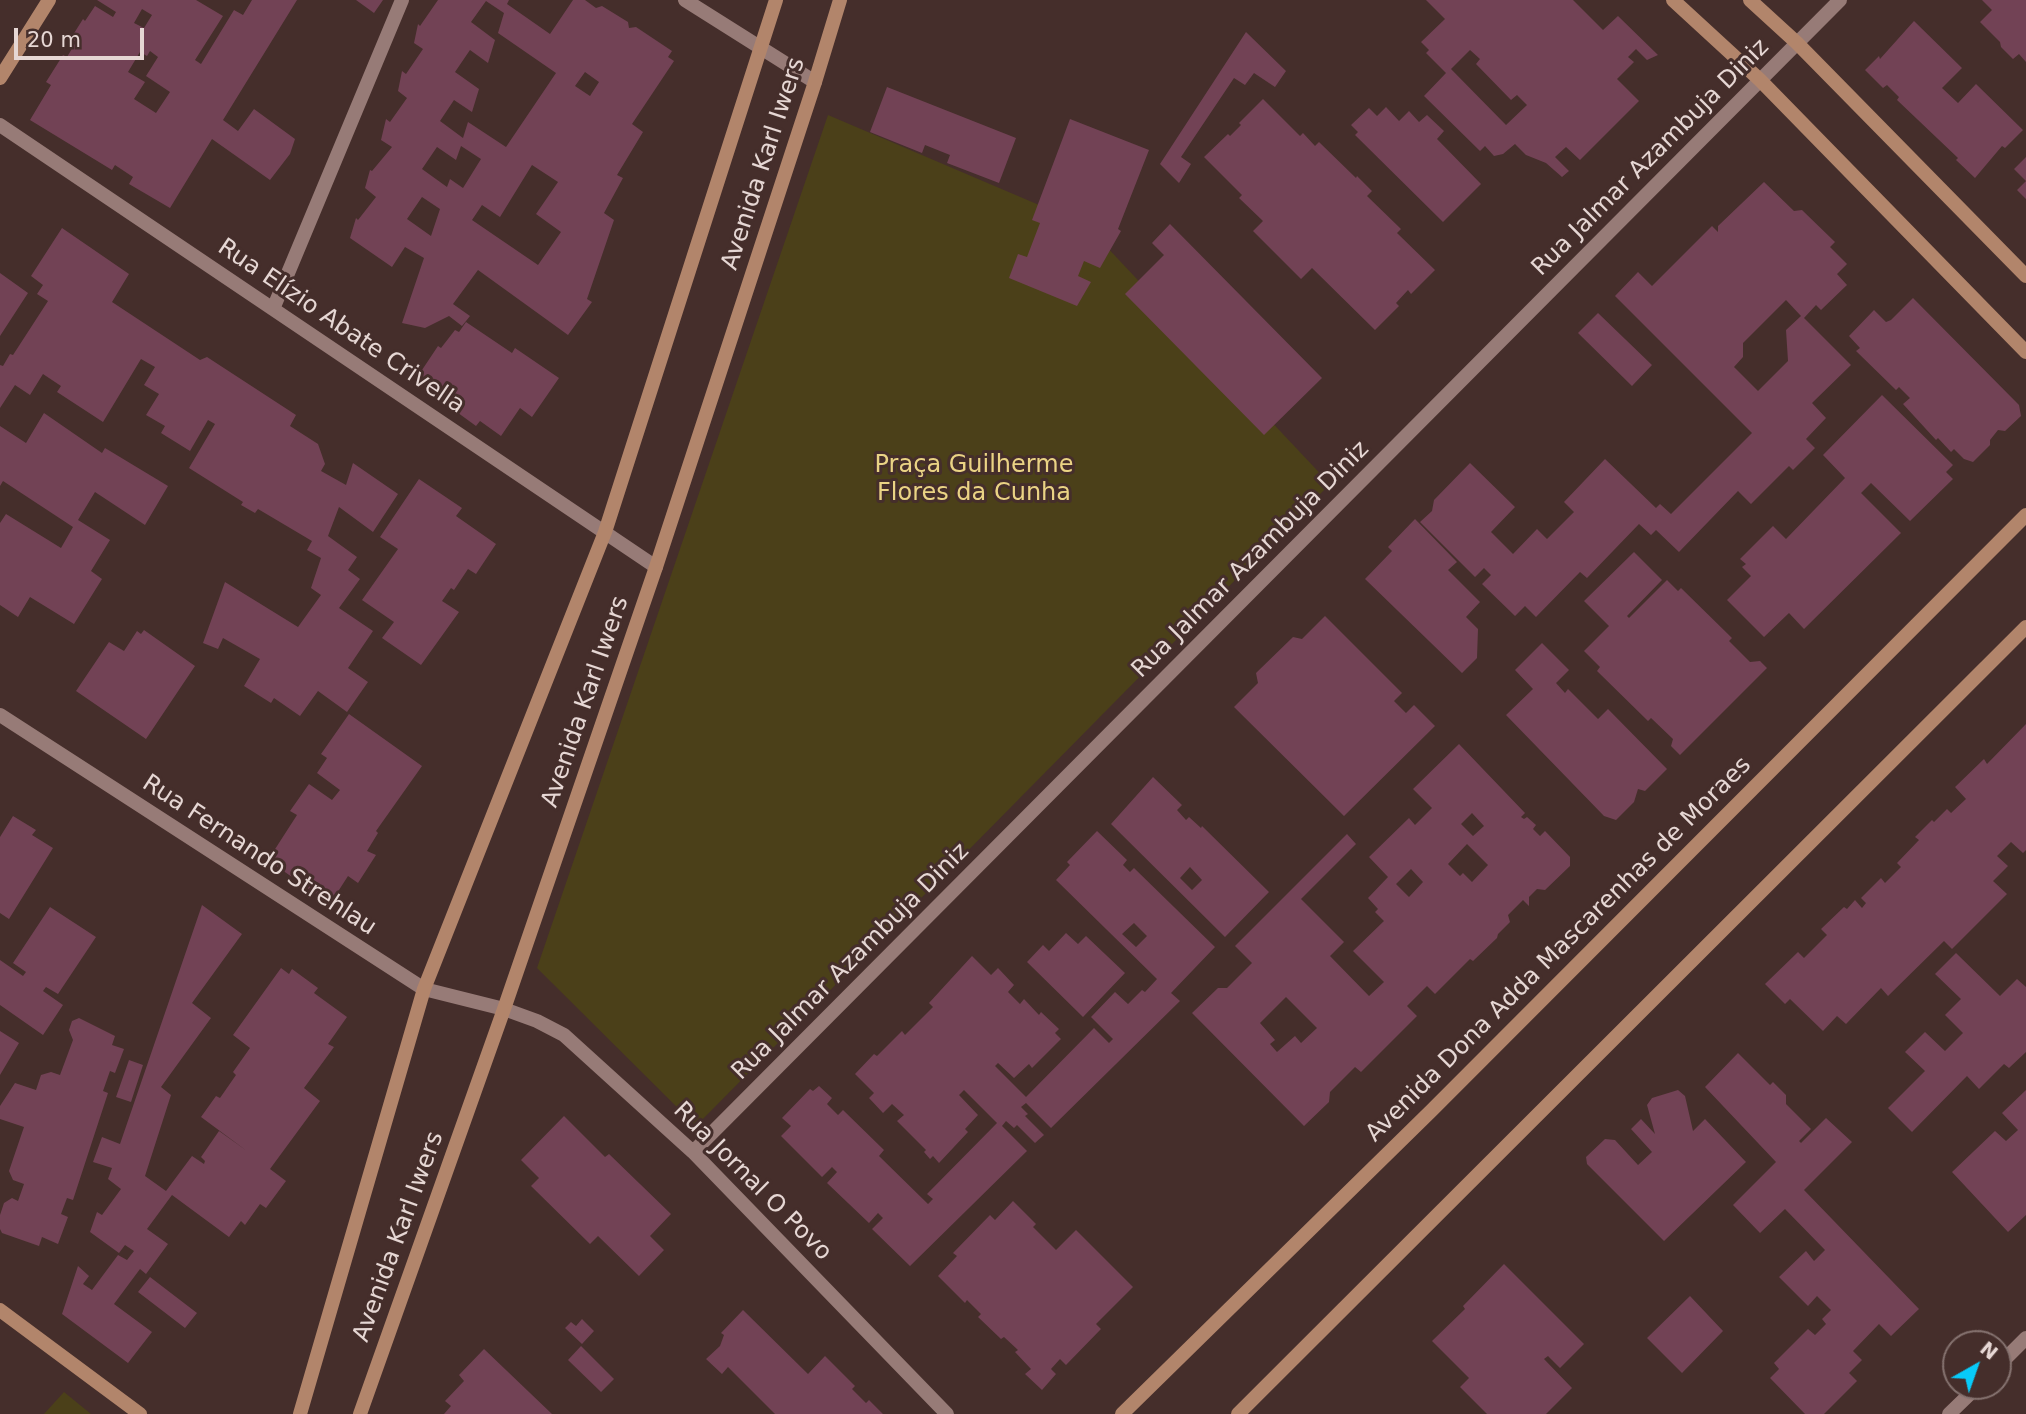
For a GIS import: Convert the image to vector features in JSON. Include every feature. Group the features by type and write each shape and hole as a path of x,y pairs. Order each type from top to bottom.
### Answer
{"street":[{"path":"0,78 50,0"},
{"path":"273,309 402,0"},
{"path":"685,0 815,82"},
{"name":"Avenida Karl Iwers","path":"300,1414 424,989 605,532 776,0"},
{"name":"Avenida Karl Iwers","path":"360,1414 504,1009 656,567 840,0"},
{"path":"1674,0 1760,80 2026,352"},
{"path":"1750,0 1797,43 2026,276"},
{"name":"Rua Jalmar Azambuja Diniz","path":"694,1152 1840,0"},
{"name":"Rua Elízio Abate Crivella","path":"0,125 656,567"},
{"name":"Avenida Dona Adda Mascarenhas de Moraes","path":"1122,1414 1431,1111 2026,515"},
{"path":"1238,1414 2026,627"},
{"name":"Rua Fernando Strehlau","path":"0,715 424,989 504,1009"},
{"name":"Rua Jornal O Povo","path":"504,1009 537,1021 564,1035 694,1152 947,1414"},
{"path":"0,1310 140,1414"},
{"path":"2012,1352 2026,1338"},
{"path":"1949,1414 1964,1400"}],"green space":[{"name":"Praça Guilherme Flores da Cunha","path":"828,115 1086,225 1330,484 696,1126 537,968"},
{"path":"64,1392 91,1414 44,1414"}],"building":[{"path":"97,0 196,0 223,16 195,60 201,64 234,10 243,15 252,0 297,0 223,120 238,131 254,109 295,139 290,154 270,180 212,139 170,208 129,184 133,177 115,165 112,170 30,120 51,85 46,82 63,55 67,57 76,42 71,38 83,19 85,21 95,6 113,17 116,12","holes":["142,9 152,15 144,28 134,23","150,51 158,57 146,76 170,92 156,113 134,99 145,82 128,72 140,52 147,56"]},
{"path":"356,0 383,0 374,13"},
{"path":"438,0 509,0 507,4 550,34 573,0 585,0 596,8 602,6 628,22 629,28 636,27 672,51 668,57 674,61 632,124 643,132 617,175 623,178 604,213 614,220 587,299 592,302 568,335 478,270 453,304 470,316 462,326 449,316 425,328 402,323 424,258 405,247 392,267 350,238 356,218 358,220 376,197 365,188 370,170 372,171 392,147 381,140 386,119 390,122 407,98 398,91 402,71 406,74 423,49 414,43 418,24 420,26","holes":["486,1 504,13 498,33 556,73 506,147 468,122 463,138 440,121 454,100 472,112 479,89 455,72 470,50 488,63 495,40 471,22","585,72 599,82 590,96 575,86","461,146 481,159 463,188 450,179 447,187 422,169 437,147 456,160","532,165 558,182 536,214 561,232 538,265 472,220 482,205 500,217","422,197 440,209 431,236 407,219"]},
{"path":"1426,0 1573,0 1603,30 1618,16 1658,55 1647,60 1636,49 1628,57 1634,62 1617,79 1639,101 1580,160 1566,147 1555,157 1569,171 1562,177 1546,163 1526,155 1515,144 1503,154 1494,156 1485,146 1480,151 1424,96 1446,73 1426,53 1429,50 1421,42 1445,19","holes":["1470,50 1480,59 1476,64 1511,100 1517,95 1527,105 1506,125 1451,69"]},
{"path":"1982,0 2026,0 2026,62 2019,54 2013,59 1980,22 1992,10"},
{"path":"1914,21 1962,68 1942,88 1958,103 1976,84 2023,130 2005,148 2002,146 1975,178 1956,160 1958,158 1897,100 1899,97 1887,85 1883,88 1865,70 1879,56 1880,59"},
{"path":"1246,32 1286,71 1275,87 1254,73 1245,85 1234,78 1181,157 1191,164 1179,183 1160,164"},
{"path":"887,87 1016,138 999,183 947,163 950,155 925,145 922,153 870,132"},
{"path":"1263,99 1300,136 1303,133 1315,146 1319,142 1356,178 1357,176 1372,191 1367,196 1401,229 1397,233 1435,270 1411,294 1408,290 1396,303 1399,306 1375,330 1312,268 1301,279 1253,231 1263,221 1239,198 1242,195 1204,157 1228,134 1230,136"},
{"path":"1386,107 1399,121 1409,111 1419,122 1427,115 1444,131 1437,139 1481,184 1443,222 1355,135 1358,132 1351,125 1369,108 1377,116"},
{"path":"1070,119 1149,150 1118,229 1121,231 1100,268 1084,261 1078,276 1091,282 1077,306 1009,278 1018,254 1027,257 1040,223 1032,220"},
{"path":"2026,157 2026,181 2014,169"},
{"path":"2026,181 2026,199 2017,190"},
{"path":"1764,182 1794,211 1802,210 1835,242 1830,247 1847,264 1837,274 1847,285 1821,310 1816,305 1804,318 1851,365 1812,403 1826,418 1806,439 1815,448 1793,470 1789,466 1751,504 1738,491 1679,552 1656,530 1651,535 1639,524 1587,578 1580,572 1536,617 1525,606 1515,616 1482,584 1491,575 1484,568 1475,577 1420,522 1432,511 1434,500 1470,463 1515,507 1491,532 1513,554 1537,529 1547,539 1574,512 1564,502 1605,459 1656,508 1660,504 1671,514 1752,433 1615,296 1638,272 1652,286 1712,226 1718,232 1718,226","holes":["1786,300 1801,316 1786,330 1788,361 1758,391 1734,367 1743,357 1743,343"]},
{"path":"1170,224 1322,378 1264,435 1125,294 1164,255 1152,243"},
{"path":"62,228 129,274 112,302 200,360 207,357 296,415 290,426 318,444 325,464 321,471 346,485 353,463 398,494 373,532 339,507 328,536 357,557 348,570 360,579 339,608 373,631 348,668 368,682 347,712 318,691 300,716 274,698 271,703 244,686 260,659 223,638 218,649 203,643 225,582 298,627 321,595 311,588 321,558 307,550 312,541 258,509 255,513 241,505 243,502 189,468 215,424 208,420 190,451 161,433 165,426 146,415 159,394 144,385 155,367 141,359 103,422 57,392 61,386 43,374 30,395 15,385 0,408 0,365 3,366 10,354 13,355 48,301 37,294 43,285 31,276"},
{"path":"0,273 28,293 0,336"},
{"path":"1913,298 2019,405 2021,416 2005,431 1998,430 1990,440 1990,445 1973,462 1964,459 1954,449 1951,452 1938,438 1936,440 1903,404 1910,398 1899,387 1896,390 1856,351 1860,348 1849,336 1874,310 1886,322"},
{"path":"1598,313 1652,365 1632,386 1578,333"},
{"path":"466,322 512,353 515,348 559,378 532,417 520,408 501,436 480,421 476,426 443,402 447,397 418,376 438,346 441,348 455,330 459,332"},
{"path":"1882,395 1953,465 1946,472 1953,479 1910,521 1871,483 1861,493 1901,533 1804,629 1789,613 1764,637 1727,600 1751,576 1742,567 1746,564 1740,559 1773,526 1786,539 1845,478 1823,455"},
{"path":"44,413 102,453 105,448 168,486 145,525 95,492 78,520 110,540 91,571 102,579 74,624 30,597 18,617 0,605 0,523 6,514 61,548 73,527 3,481 0,486 0,426 26,443"},
{"path":"419,479 462,508 456,516 496,544 476,574 468,569 454,590 451,588 442,601 459,612 421,665 382,638 394,622 362,600 398,549 380,537"},
{"path":"1415,519 1457,562 1448,570 1480,602 1466,617 1478,629 1477,658 1462,673 1365,579 1392,551 1388,547"},
{"path":"1634,552 1662,580 1627,616 1629,618 1667,580 1678,591 1681,588 1732,638 1729,641 1750,662 1760,661 1767,668 1680,755 1671,746 1673,739 1651,718 1648,721 1597,671 1600,667 1584,651 1609,626 1584,601"},
{"path":"1325,616 1402,693 1394,701 1406,713 1414,705 1435,726 1344,816 1234,707 1258,683 1256,673 1293,637 1302,639"},
{"path":"144,630 195,666 146,739 76,691 109,642 124,651 137,631 141,634"},
{"path":"1542,643 1569,670 1556,683 1565,693 1568,689 1598,719 1608,709 1667,769 1645,791 1638,789 1634,802 1616,820 1604,816 1506,715 1533,689 1515,670"},
{"path":"349,714 422,766 376,831 378,833 367,851 376,855 358,883 348,876 330,904 268,860 297,815 290,811 309,784 332,800 340,790 317,773 327,758 321,754"},
{"path":"2026,724 2026,850 2023,853 2011,842 1997,856 2008,866 1993,881 2007,894 1952,949 1944,941 1888,996 1881,988 1846,1024 1837,1016 1823,1031 1790,999 1785,1004 1765,984 1798,952 1804,958 1827,935 1821,929 1844,907 1847,909 1855,900 1862,908 1866,903 1861,898 1881,878 1885,883 1901,867 1897,863 1919,840 1915,837 1932,820 1934,822 1947,809 1951,813 1966,799 1955,787 1984,759 1987,764"},
{"path":"1459,744 1525,813 1521,817 1527,817 1536,825 1533,829 1540,836 1545,831 1570,857 1570,866 1545,890 1537,889 1529,897 1529,906 1523,900 1508,915 1510,922 1497,938 1473,961 1470,959 1435,994 1427,986 1407,1006 1417,1016 1361,1072 1355,1067 1330,1092 1329,1102 1304,1126 1192,1013 1218,988 1227,988 1252,963 1235,946 1347,834 1356,844 1301,899 1344,942 1330,956 1369,996 1384,982 1353,951 1384,921 1375,912 1378,909 1368,898 1388,877 1369,857 1409,818 1415,825 1432,808 1413,789","holes":["1472,813 1484,826 1473,836 1461,824","1467,844 1488,865 1472,882 1463,873 1460,876 1448,864","1411,869 1423,882 1409,897 1396,884","1286,997 1317,1028 1301,1043 1295,1036 1277,1052 1270,1044 1275,1040 1260,1023"]},
{"path":"1153,777 1182,805 1177,810 1186,820 1189,817 1201,828 1202,826 1269,892 1225,937 1111,824","holes":["1190,867 1202,880 1192,890 1180,878"]},
{"path":"13,816 36,830 32,835 53,848 9,919 0,913 0,837"},
{"path":"1097,831 1127,860 1123,865 1130,872 1134,868 1215,947 1171,993 1180,1001 1051,1128 1026,1103 1021,1107 1028,1114 1025,1116 1044,1135 1035,1143 1017,1125 1014,1128 1006,1121 1002,1126 1027,1151 910,1266 872,1229 883,1218 878,1213 869,1223 827,1183 837,1172 832,1167 822,1177 781,1136 791,1126 782,1118 810,1089 813,1091 819,1086 832,1098 827,1104 838,1115 843,1110 884,1150 879,1156 928,1204 933,1199 927,1194 997,1123 964,1090 959,1095 978,1115 965,1129 968,1132 939,1163 933,1156 930,1159 924,1152 926,1150 897,1121 904,1115 892,1104 883,1113 869,1098 874,1093 855,1074 902,1031 905,1035 933,1007 929,1003 972,956 991,975 998,968 1014,985 1008,992 1020,1004 1024,999 1039,1015 1041,1012 1059,1029 1055,1033 1061,1039 1032,1068 1029,1064 1014,1078 998,1063 995,1066 1026,1097 1094,1028 1109,1043 1113,1039 1091,1017 1115,992 1128,1004 1157,979 1056,880 1070,865 1067,862","holes":["1134,923 1147,936 1136,947 1122,934"]},
{"path":"202,905 242,934 192,1003 211,1018 161,1087 171,1095 145,1176 166,1191 192,1156 204,1164 205,1161 201,1157 219,1131 247,1151 201,1117 216,1096 220,1098 236,1075 233,1072 250,1048 233,1035 281,968 289,974 292,969 318,988 314,993 347,1017 328,1044 334,1047 304,1088 320,1101 270,1169 286,1181 266,1208 260,1204 245,1225 241,1221 229,1237 172,1195 147,1229 168,1244 146,1274 140,1269 114,1304 152,1332 128,1363 62,1314 78,1266 89,1276 83,1284 92,1290 118,1255 127,1260 134,1251 125,1245 119,1253 90,1232 97,1212 102,1215 121,1189 108,1179 112,1168 93,1162 102,1137 120,1144"},
{"path":"50,907 96,937 58,994 46,987 43,991 63,1005 43,1035 0,1005 0,960 23,976 26,972 13,963"},
{"path":"1066,933 1078,944 1086,936 1125,973 1083,1017 1027,962 1043,945 1049,951"},
{"path":"1956,953 2000,996 2017,979 2026,987 2026,1052 2009,1068 2004,1064 1979,1089 1967,1076 1912,1132 1888,1108 1925,1071 1905,1052 1925,1032 1945,1051 1963,1033 1945,1015 1961,999 1935,974"},
{"path":"79,1018 115,1036 112,1045 124,1049 115,1073 110,1071 103,1091 108,1093 73,1200 67,1198 61,1214 68,1217 58,1244 42,1237 39,1246 2,1233 0,1229 0,1215 4,1203 12,1198 18,1201 24,1184 13,1180 9,1171 24,1127 0,1119 0,1106 15,1083 36,1090 41,1075 51,1072 60,1075 73,1040 69,1030 72,1021"},
{"path":"0,1031 19,1043 0,1075"},
{"path":"1738,1053 1770,1085 1773,1082 1786,1095 1786,1104 1811,1129 1799,1141 1801,1143 1826,1118 1852,1142 1804,1190 1919,1309 1891,1336 1879,1324 1853,1351 1862,1360 1849,1373 1857,1381 1824,1414 1805,1414 1770,1378 1779,1369 1774,1363 1808,1329 1815,1335 1826,1324 1822,1319 1831,1310 1817,1296 1808,1306 1779,1277 1806,1251 1814,1261 1825,1250 1785,1209 1760,1233 1733,1205 1776,1162 1705,1087"},
{"path":"129,1060 143,1065 131,1102 116,1097"},
{"path":"1678,1090 1685,1096 1693,1131 1705,1119 1746,1162 1664,1241 1587,1164 1586,1157 1605,1139 1615,1140 1638,1165 1652,1152 1631,1129 1641,1119 1655,1134 1647,1105 1652,1098"},
{"path":"2026,1090 2026,1215 2008,1232 1952,1172 1995,1131 2006,1141 2018,1130 2002,1113"},
{"path":"564,1116 605,1157 609,1154 671,1214 650,1236 664,1250 639,1276 598,1236 590,1244 531,1186 539,1178 521,1160"},
{"path":"1013,1201 1036,1224 1033,1227 1056,1250 1076,1230 1133,1287 1096,1324 1101,1329 1066,1365 1060,1359 1051,1369 1056,1374 1042,1390 1025,1374 1031,1369 1015,1352 1018,1350 1004,1337 1001,1339 978,1317 981,1314 967,1300 965,1303 938,1276 957,1256 953,1253 990,1215 995,1220"},
{"path":"1504,1264 1584,1344 1560,1368 1548,1356 1544,1359 1572,1388 1546,1414 1487,1414 1460,1387 1469,1378 1432,1341 1465,1309 1463,1306"},
{"path":"150,1277 197,1313 185,1328 138,1292"},
{"path":"1690,1296 1723,1331 1682,1373 1647,1338"},
{"path":"743,1310 808,1374 825,1356 855,1386 852,1389 866,1403 869,1400 883,1414 775,1414 728,1367 722,1374 706,1359 720,1346 724,1335 721,1333"},
{"path":"582,1319 594,1331 582,1344 565,1328 571,1322 576,1326"},
{"path":"581,1346 614,1379 601,1392 568,1360"},
{"path":"484,1349 552,1414 444,1414 451,1406 445,1401 464,1381 459,1375"}]}
